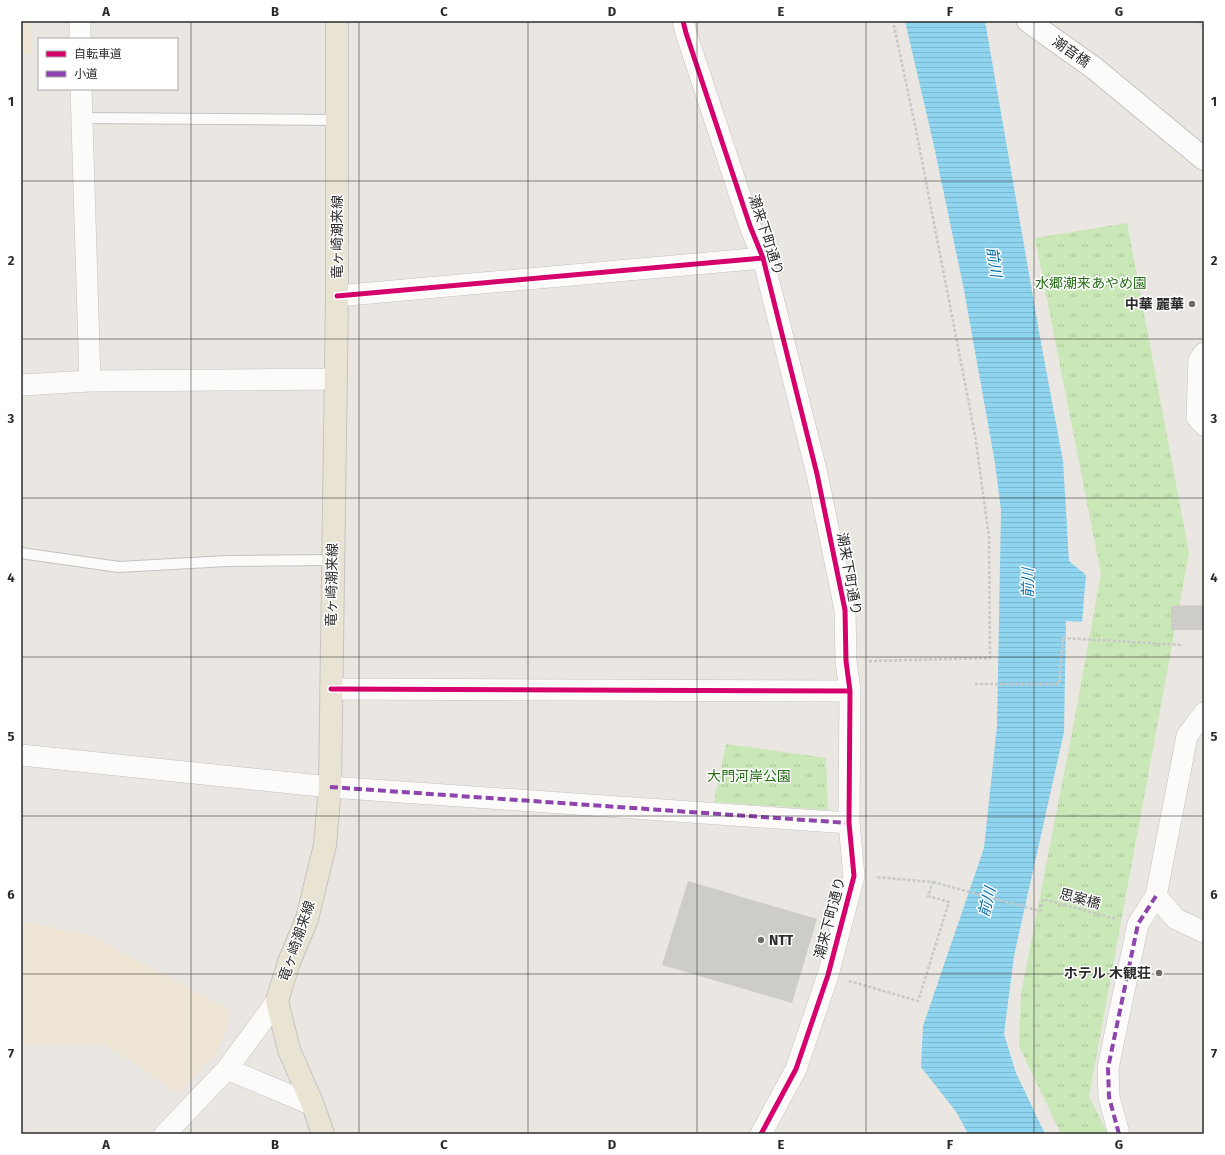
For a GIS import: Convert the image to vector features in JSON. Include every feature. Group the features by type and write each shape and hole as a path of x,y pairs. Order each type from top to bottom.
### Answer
{"main road":[{"name":"竜ヶ崎潮来線","path":"323,1134 313,1105 289,1050 277,1001 289,962 307,919 325,844 330,787 332,560 337,296 337,21"}],"street":[{"path":"80,21 80,38"},
{"name":"潮来下町通り","path":"683,21 750,226 763,258 819,481 845,610 846,661 850,691 849,823 854,876 828,975 796,1069 761,1134"},
{"name":"潮音橋","path":"1028,21 1094,68 1204,159"},
{"path":"81,90 90,381"},
{"path":"337,296 763,258"},
{"path":"1204,353 1198,360 1197,417 1204,425"},
{"path":"21,385 90,381 335,379"},
{"path":"331,689 850,691"},
{"path":"1119,1134 1109,1097 1108,1068 1138,924 1156,896 1187,736 1204,713"},
{"path":"21,754 330,787 849,823"},
{"path":"1156,896 1176,919 1204,932"},
{"path":"165,1134 227,1069 277,1001"},
{"path":"227,1069 313,1105"}],"lane":[{"path":"82,118 337,120"},
{"path":"21,553 119,567 227,561 332,560"}],"path":[{"path":"846,661 990,658 989,538 975,435 917,138 892,21"},
{"path":"975,684 1059,684 1063,638 1183,645"},
{"path":"828,975 918,1001 949,902 928,896 933,882 854,876"}],"shaded area":[{"path":"21,21 30,21 31,55 21,53"},
{"path":"21,921 92,936 232,1012 218,1051 178,1093 105,1044 21,1044"}],"green space":[{"name":"水郷潮来あやめ園","path":"1127,223 1189,553 1089,1096 1108,1134 1061,1134 1019,1046 1021,994 1075,717 1101,574 1035,238"},
{"name":"大門河岸公園","path":"726,744 826,758 828,810 714,802"}],"water":[{"name":"前川","path":"905,21 985,21 1063,461 1069,561 1086,575 1082,622 1066,621 1064,732 1014,956 1004,1034 1016,1073 1045,1134 968,1134 957,1113 921,1067 923,1026 984,848 997,726 1001,510 995,463 964,290 934,146"}],"building":[{"path":"1204,605 1204,630 1171,630 1171,606"},
{"path":"688,881 817,919 792,1003 662,965"}],"railway":[{"path":"1196,21 1204,27"}],"marked path":[{"path":"330,787 849,823"},
{"path":"1119,1134 1109,1097 1108,1068 1138,924 1156,896"}],"cycle path":[{"path":"683,21 750,226 763,258 817,474 845,610 846,661 850,691 849,823 854,876 828,975 796,1069 761,1134"},
{"path":"337,296 763,258"},
{"path":"331,689 850,691"}],"place":[{"name":"中華 麗華","path":"1192,304"},
{"name":"NTT","path":"761,940"},
{"name":"ホテル 木観荘","path":"1159,973"}]}
